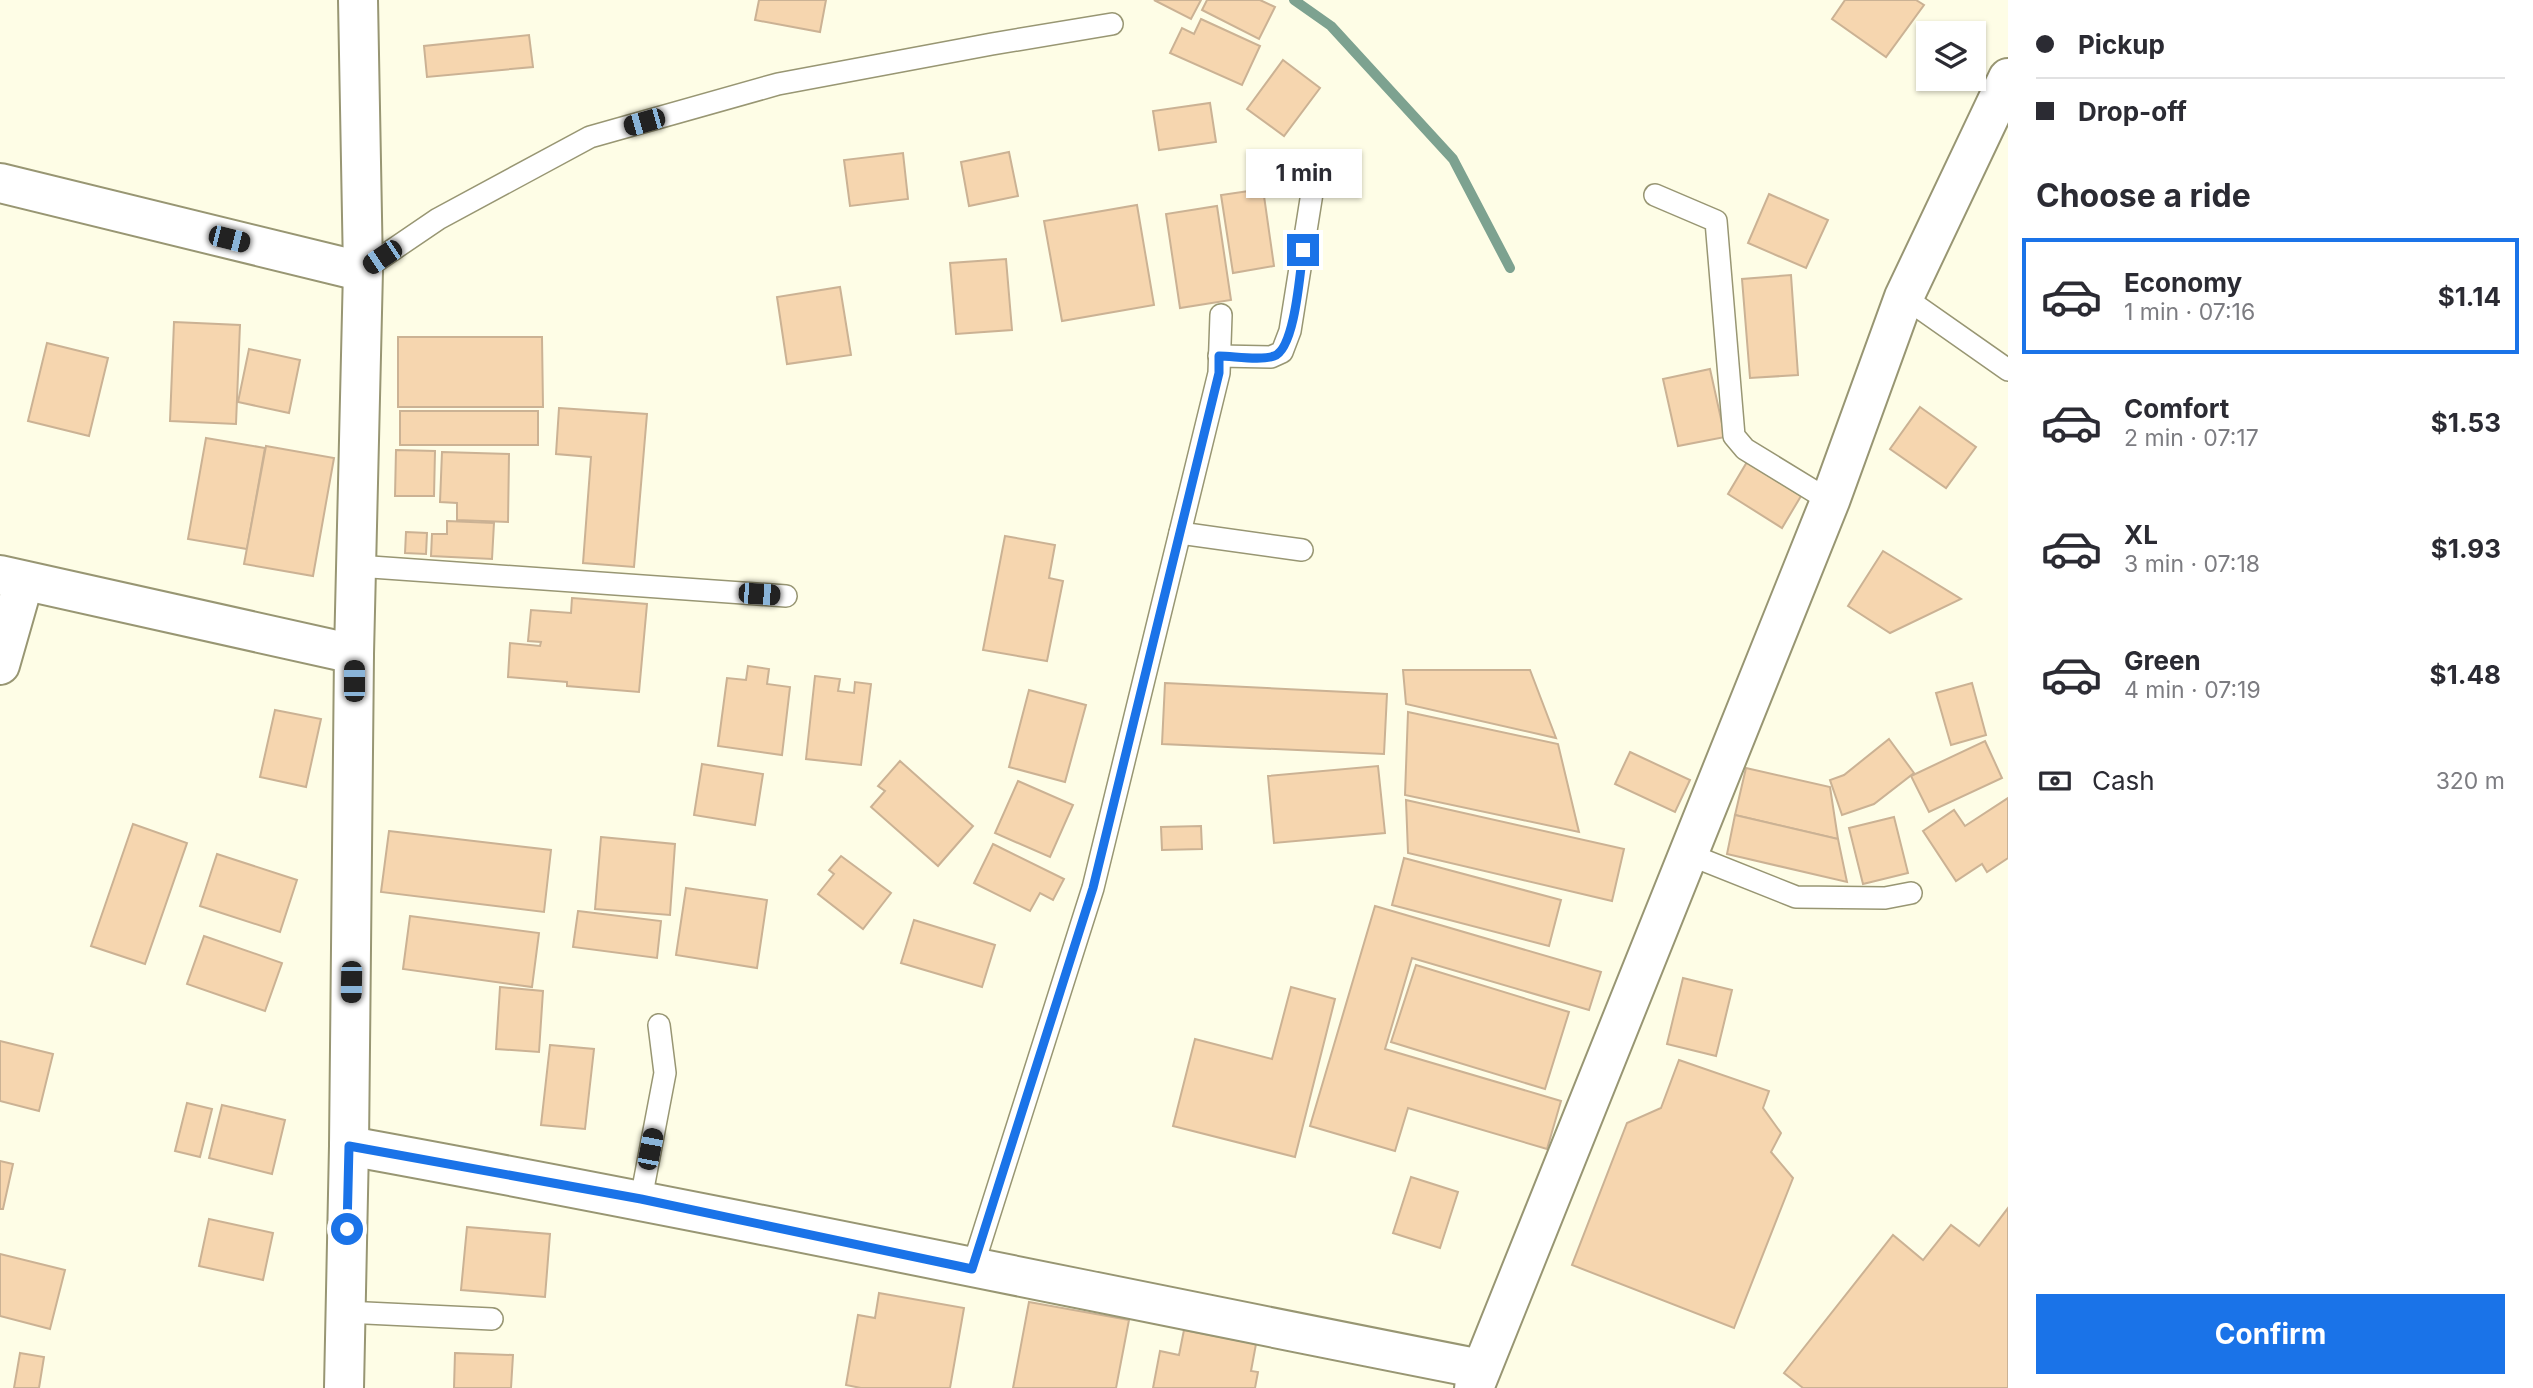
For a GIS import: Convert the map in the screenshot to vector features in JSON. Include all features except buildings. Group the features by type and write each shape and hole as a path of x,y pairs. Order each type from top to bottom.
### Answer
{"street":[{"path":"344,1388 354,654 363,270 358,0"},
{"path":"349,1146 641,1199 1478,1379 1830,501 1904,297 2001,114 2008,78"},
{"path":"0,183 363,270"},
{"path":"0,665 12,578 354,654"}],"lane":[{"path":"363,270 438,219 590,137 778,84 1112,24"},
{"path":"1219,356 1271,358 1282,352 1290,331 1316,168"},
{"path":"1655,195 1716,221 1734,436 1745,449 1830,501"},
{"path":"1904,297 2008,370"},
{"path":"972,1269 1093,888 1219,373 1221,315"},
{"path":"1180,533 1302,551"},
{"path":"357,566 786,596"},
{"path":"1688,854 1796,897 1885,898 1911,893"},
{"path":"641,1199 665,1073 659,1025"},
{"path":"345,1312 492,1319"}],"waterway":[{"path":"1294,0 1331,26 1453,159 1510,268"}],"route":[{"path":"347,1229 349,1146 641,1199 972,1269 1093,888 1219,373 1219,356 1271,358 1282,352 1290,331 1303,250"}]}
